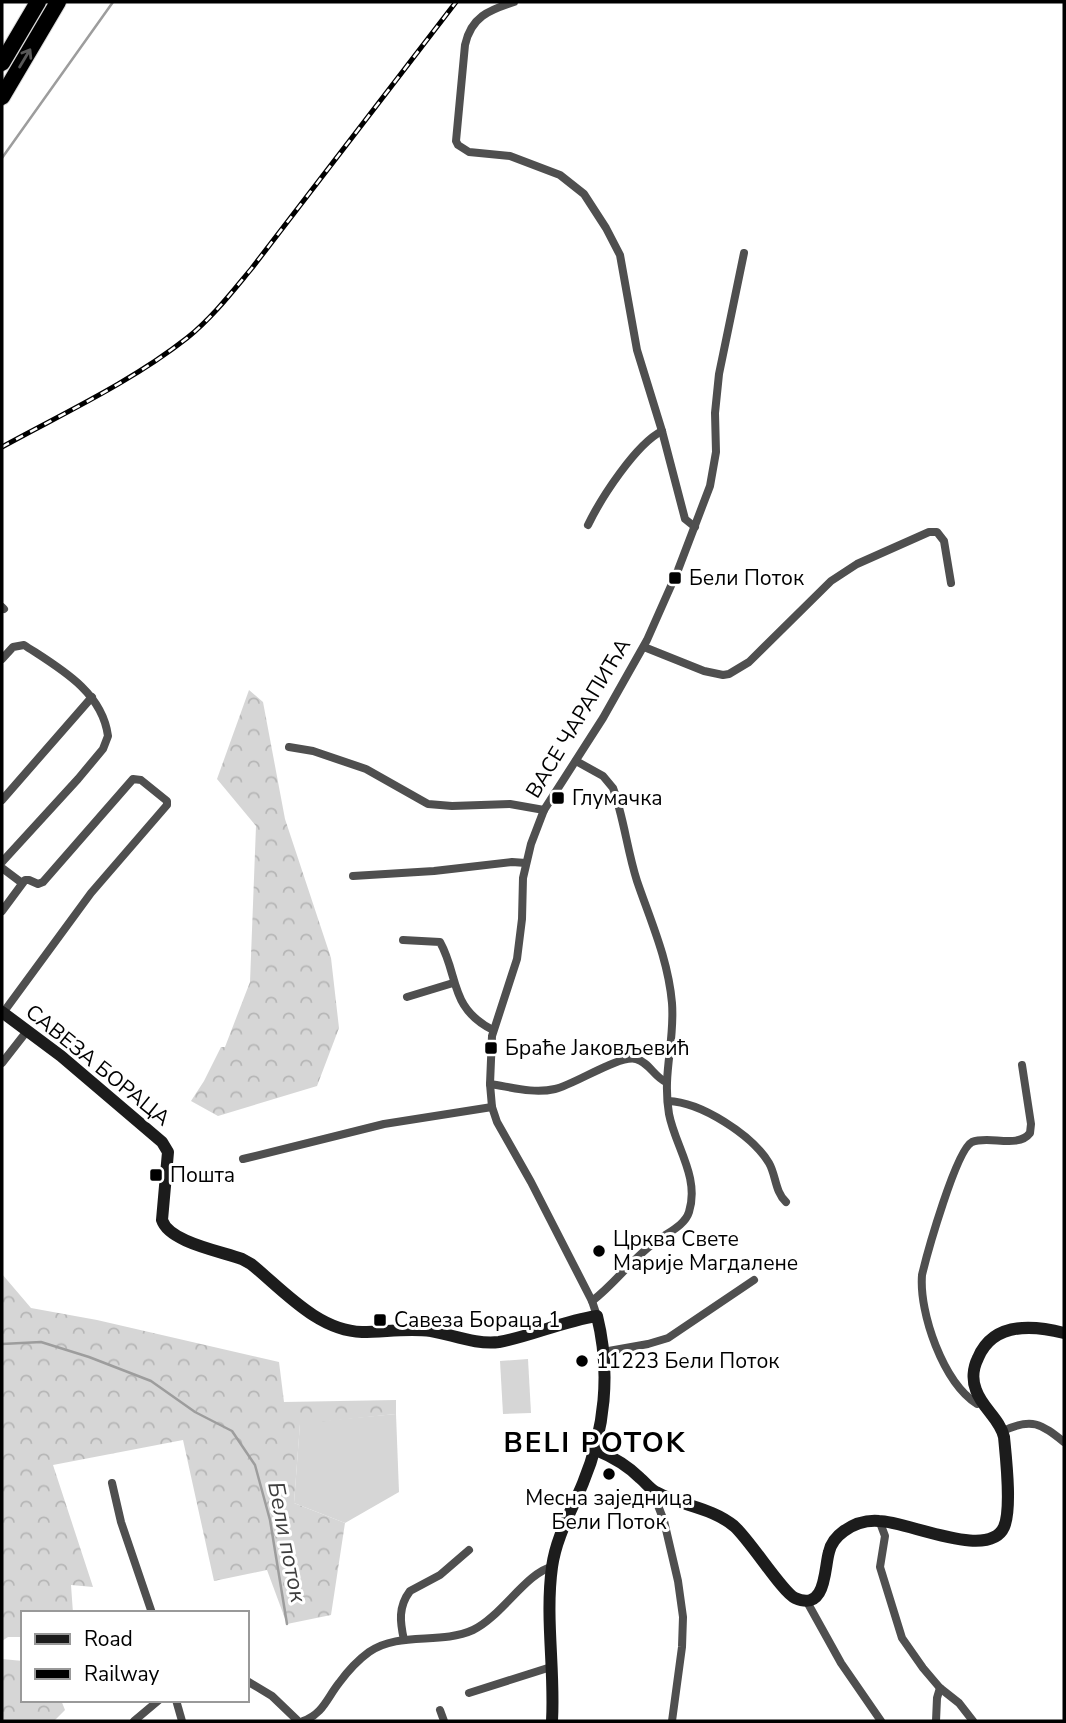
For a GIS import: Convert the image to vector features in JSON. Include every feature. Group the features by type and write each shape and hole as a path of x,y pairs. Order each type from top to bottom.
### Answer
{"highway":[{"path":"2,63 38,2"},
{"path":"2,97 58,2"}],"street":[{"path":"514,2 481,15 468,33 456,141 469,152 510,156 548,169 564,177 584,194 620,255 637,351 685,519 695,527"},
{"name":"ВАСЕ ЧАРАПИЋА","path":"552,1721 552,1567 557,1543 596,1450 603,1405 603,1352 592,1301 492,1107 490,1084 493,1030 517,959 526,863 544,810 644,647 668,595 712,477 716,452 715,413 719,374 744,253"},
{"path":"587,525 599,503 639,449 662,431"},
{"path":"644,647 704,671 723,676 729,674 749,662 808,602 842,574 888,549 929,532 937,532 943,538 951,583"},
{"path":"2,659 13,647 24,645 84,688 92,697 108,736 103,748 2,862"},
{"path":"2,800 92,697"},
{"path":"289,747 313,751 366,769 428,803 452,806 510,804 544,810"},
{"path":"576,761 603,776 613,788 637,880 662,948 673,1013 666,1082 668,1101 673,1130 688,1167 689,1212 679,1226 634,1259 592,1301"},
{"path":"2,911 22,883 29,880 36,884 41,883 135,778 165,799 167,805 91,893 2,1013"},
{"path":"353,876 526,863"},
{"path":"2,868 22,883"},
{"path":"403,940 440,942 463,1004 480,1022 493,1030"},
{"path":"407,997 453,983"},
{"name":"САВЕЗА БОРАЦА","path":"2,1013 153,1133 166,1147 162,1220 165,1228 178,1238 242,1259 331,1325 361,1332 411,1329 496,1342 597,1316"},
{"path":"2,1063 27,1031"},
{"path":"490,1084 542,1091 576,1082 628,1059 644,1062 666,1082"},
{"path":"982,1402 977,1404 962,1391 940,1355 930,1329 922,1275 955,1171 966,1148 973,1142 1021,1139 1030,1133 1022,1065"},
{"path":"668,1101 712,1115 747,1139 771,1166 779,1192 786,1202"},
{"path":"243,1159 384,1124 492,1107"},
{"path":"603,1352 668,1338 754,1280"},
{"path":"596,1450 623,1463 652,1490 696,1506 731,1524 749,1542 792,1597 806,1600 815,1597 824,1585 828,1554 837,1536 858,1524 878,1521 973,1542 998,1535 1005,1524 1007,1506 1003,1431 976,1391 974,1373 982,1350 990,1340 1007,1330 1027,1327 1064,1333"},
{"path":"1003,1431 1018,1424 1033,1423 1043,1426 1064,1442"},
{"path":"112,1483 121,1522 151,1611"},
{"path":"652,1490 664,1521 683,1617 682,1647 672,1721"},
{"path":"664,1521 671,1499"},
{"path":"878,1521 886,1536 880,1567 908,1650 940,1688 956,1699 974,1721"},
{"path":"404,1640 400,1614 405,1597 410,1591 450,1567 469,1550"},
{"path":"248,1682 272,1696 301,1721 319,1712 338,1684 367,1654 379,1647 404,1640 448,1638 475,1629 496,1615 541,1570 552,1567"},
{"path":"806,1600 841,1663 881,1721"},
{"path":"470,1693 551,1667"},
{"path":"936,1721 940,1688"},
{"path":"134,1721 157,1702"},
{"path":"177,1702 182,1721"},
{"path":"440,1710 444,1721"}],"green space":[{"path":"249,690 263,702 285,819 331,958 339,1028 317,1086 218,1116 191,1101 221,1047 225,1047 250,982 256,826 217,779"},
{"path":"2,1274 31,1308 97,1320 279,1362 284,1402 396,1400 396,1414 300,1424 294,1503 345,1523 331,1615 287,1624 267,1570 214,1581 183,1440 53,1465 93,1587 71,1585 73,1611 21,1611 21,1637 8,1637 2,1641"},
{"path":"528,1359 531,1413 503,1414 500,1361"},
{"path":"396,1414 399,1492 345,1523 294,1503 300,1423"},
{"path":"2,1659 21,1661 21,1702 62,1702 65,1710 54,1721 2,1721"}],"waterway":[{"name":"Бели поток","path":"2,158 113,2"},
{"name":"Бели поток","path":"2,1344 41,1342 89,1357 151,1381 195,1412 232,1431 255,1465 270,1520 287,1624"}],"railway":[{"path":"2,447 143,369 205,322 252,268 456,2"}],"place":[{"name":"Бели Поток","path":"675,578"},
{"name":"Глумачка","path":"558,798"},
{"name":"Браће Јаковљевић","path":"491,1048"},
{"name":"Пошта","path":"156,1175"},
{"name":"Црква Свете Марије Магдалене","path":"599,1251"},
{"name":"Савеза Бораца 1","path":"380,1320"},
{"name":"11223 Бели Поток","path":"582,1361"},
{"name":"Месна заједница Бели Поток","path":"609,1474"}],"district":[{"name":"BELI POTOK","path":"595,1443"}]}
